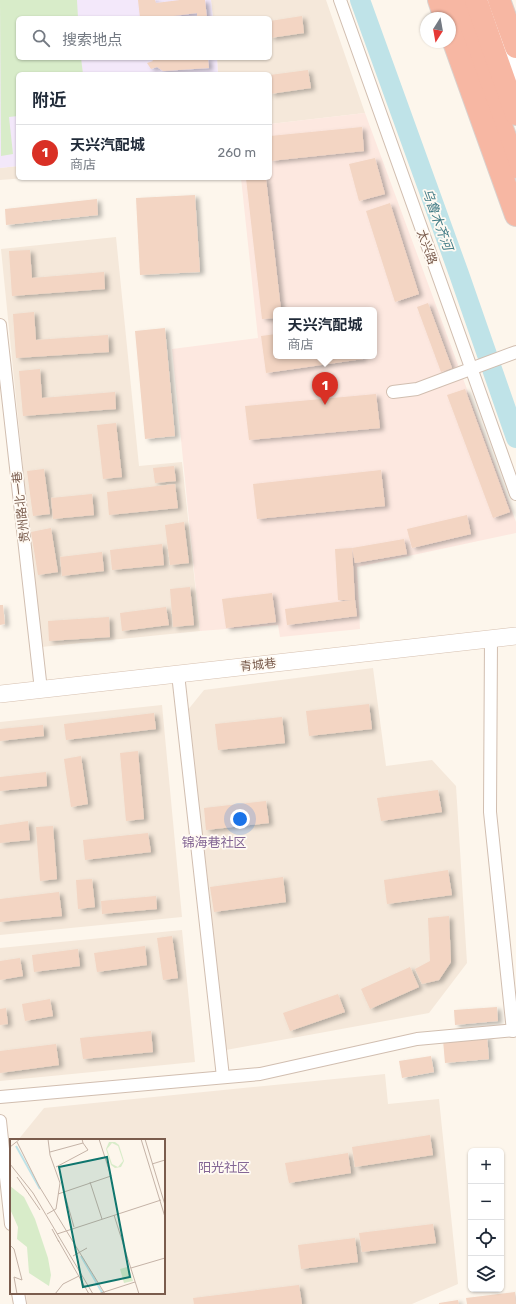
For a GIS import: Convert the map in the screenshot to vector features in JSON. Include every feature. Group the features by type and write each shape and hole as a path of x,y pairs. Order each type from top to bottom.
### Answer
{"highway":[{"path":"439,0 443,12"},
{"path":"456,0 516,168"},
{"path":"476,0 516,114"},
{"path":"499,0 516,47"},
{"path":"456,48 516,215"}],"street":[{"name":"太兴路","path":"340,0 475,367 516,494"},
{"path":"436,0 440,12"},
{"path":"488,0 516,76"},
{"path":"453,48 516,227"},
{"name":"贵州路北一巷","path":"0,325 41,690"},
{"path":"393,392 417,389 516,352"},
{"name":"青城巷","path":"0,694 516,636"},
{"path":"0,1097 260,1074 417,1039 515,1031 490,812 491,639"},
{"path":"178,674 223,1077"},
{"path":"0,1121 10,1215"},
{"path":"18,1294 20,1304"}],"shaded area":[{"path":"0,0 211,0 213,16 16,16 16,60 217,60 218,72 16,72 16,166 0,168"},
{"path":"211,0 326,0 365,113 272,124 272,72 218,72 217,60 272,60 272,16 213,16"},
{"path":"365,113 516,522 516,533 357,567 360,629 280,637 278,625 200,631 172,349 258,338 241,180 272,180 272,124"},
{"path":"16,166 16,179 0,180 0,168"},
{"path":"116,237 139,466 182,462 200,631 41,647 1,249"},
{"path":"373,668 386,766 432,760 456,786 467,963 429,1013 226,1050 187,711 204,690"},
{"path":"162,705 182,917 0,935 0,722"},
{"path":"182,930 195,1062 0,1081 0,948"},
{"path":"385,1074 388,1104 439,1099 458,1284 412,1304 27,1304 26,1294 165,1294 165,1139 19,1139 44,1108"}],"green space":[{"path":"0,0 77,0 78,16 16,16 16,60 81,60 83,72 16,72 16,116 9,117 13,154 1,156"}],"building":[{"path":"138,0 155,0 156,3 180,0 205,0 207,16 197,16 197,13 174,16 140,16"},
{"path":"302,16 304,33 272,38 272,21"},
{"path":"152,60 208,60 209,68 163,71 157,67 151,69 147,63 153,61"},
{"path":"308,70 311,88 272,94 272,75"},
{"path":"362,127 364,151 272,161 272,136"},
{"path":"375,158 385,194 359,201 349,164"},
{"path":"246,180 266,180 281,307 273,307 273,318 262,319"},
{"path":"195,195 200,272 140,275 136,198"},
{"path":"97,199 98,215 6,225 5,209"},
{"path":"390,203 419,294 395,302 366,211"},
{"path":"30,250 32,278 104,272 105,289 12,296 9,251"},
{"path":"428,303 452,368 441,372 417,307"},
{"path":"34,312 36,340 108,335 109,352 16,358 13,314"},
{"path":"165,328 175,436 145,439 135,331"},
{"path":"273,334 273,359 363,359 266,373 261,336"},
{"path":"40,369 42,398 115,392 116,409 23,416 19,371"},
{"path":"465,389 510,512 493,518 447,395"},
{"path":"376,394 380,428 249,440 245,406"},
{"path":"116,423 122,477 103,479 97,425"},
{"path":"174,466 176,481 155,483 153,468"},
{"path":"44,469 50,514 33,516 27,471"},
{"path":"381,470 385,506 257,519 253,484"},
{"path":"175,484 178,508 109,515 107,492"},
{"path":"92,494 94,515 53,519 51,498"},
{"path":"467,515 471,534 412,548 407,529"},
{"path":"184,522 189,563 170,565 165,525"},
{"path":"51,528 58,572 38,575 31,532"},
{"path":"404,539 407,554 355,563 352,548"},
{"path":"162,544 164,565 112,570 110,550"},
{"path":"352,548 357,616 287,625 285,609 352,600 338,600 335,549"},
{"path":"102,552 104,571 62,576 60,557"},
{"path":"190,587 194,625 173,627 170,589"},
{"path":"272,593 276,622 226,628 222,599"},
{"path":"0,605 3,605 5,624 0,625"},
{"path":"166,607 169,625 122,631 120,613"},
{"path":"109,617 110,637 49,641 48,621"},
{"path":"369,704 372,729 309,736 306,711"},
{"path":"154,713 156,729 66,740 64,724"},
{"path":"282,717 285,743 218,750 215,724"},
{"path":"43,725 44,736 0,741 0,729"},
{"path":"138,751 144,819 126,821 120,753"},
{"path":"81,756 88,804 71,807 64,759"},
{"path":"46,772 47,786 0,791 0,777"},
{"path":"438,790 442,812 381,821 377,798"},
{"path":"266,801 269,823 206,830 204,808"},
{"path":"28,821 30,840 0,843 0,825"},
{"path":"53,826 57,879 40,881 36,827"},
{"path":"148,833 151,852 85,860 83,840"},
{"path":"448,870 452,895 387,904 384,880"},
{"path":"283,877 286,902 214,912 210,887"},
{"path":"92,879 95,907 78,909 76,880"},
{"path":"59,892 62,916 0,922 0,899"},
{"path":"156,896 157,909 102,914 101,901"},
{"path":"449,916 451,962 439,980 422,984 415,969 430,961 428,918"},
{"path":"172,936 178,978 163,980 157,938"},
{"path":"145,946 147,965 97,972 94,953"},
{"path":"78,949 80,966 34,972 32,955"},
{"path":"20,958 23,976 0,980 0,961"},
{"path":"410,967 419,987 370,1009 361,989"},
{"path":"338,994 345,1012 290,1031 283,1013"},
{"path":"50,999 53,1016 25,1021 22,1004"},
{"path":"497,1007 498,1021 455,1025 454,1010"},
{"path":"6,1008 8,1024 0,1025 0,1009"},
{"path":"151,1031 153,1052 83,1059 80,1038"},
{"path":"487,1036 489,1059 445,1063 443,1040"},
{"path":"56,1044 59,1065 0,1073 0,1051"},
{"path":"431,1056 434,1072 402,1078 399,1061"},
{"path":"430,1135 433,1155 355,1167 352,1147"},
{"path":"348,1153 351,1173 289,1183 285,1163"},
{"path":"433,1224 436,1243 362,1252 359,1233"},
{"path":"355,1238 358,1262 301,1269 298,1245"},
{"path":"299,1285 302,1304 194,1304 193,1298"},
{"path":"515,1292 516,1304 467,1304 466,1298"},
{"path":"458,1300 459,1304 439,1304 439,1303"}],"waterway":[{"name":"乌鲁木齐河","path":"360,0 459,274 516,438"}],"place":[{"name":"天兴汽配城","path":"325,405"}],"district":[{"name":"锦海巷社区","path":"214,842"},
{"name":"阳光社区","path":"224,1167"}]}
